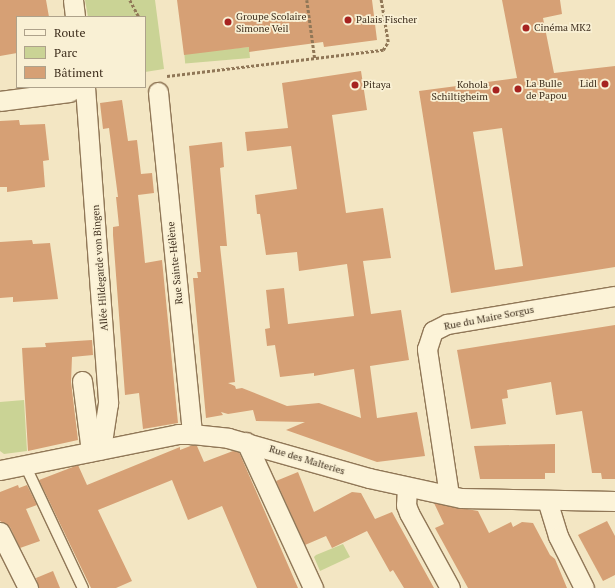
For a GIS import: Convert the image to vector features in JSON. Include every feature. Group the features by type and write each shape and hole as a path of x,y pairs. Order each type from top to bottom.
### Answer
{"street":[{"path":"72,0 76,16"},
{"name":"Rue Sainte-Hélène","path":"161,84 192,434"},
{"path":"0,101 77,90"},
{"name":"Allée Hildegarde von Bingen","path":"77,90 108,402 96,450"},
{"name":"Rue du Maire Sorgus","path":"449,495 426,349 433,331 447,324 615,296"},
{"path":"82,381 96,450"},
{"name":"Rue des Malteries","path":"0,470 178,434 192,434 246,442 407,487 449,495 489,500 615,501"},
{"path":"246,442 313,588"},
{"path":"407,487 406,505 409,513 450,588"},
{"path":"547,500 558,536 584,588"},
{"path":"0,532 28,588"}],"lane":[{"path":"25,465 83,588"}],"path":[{"path":"130,0 138,16"},
{"path":"307,0 315,59"},
{"path":"161,84 315,59 383,50 388,42 381,0"}],"green space":[{"path":"85,0 155,0 164,69 146,72 146,16 88,16"},
{"path":"249,47 250,58 185,64 184,53"},
{"path":"24,400 27,451 4,454 0,451 0,402"},
{"path":"343,544 350,557 320,571 314,557"}],"building":[{"path":"0,0 46,0 49,16 16,16 16,53 0,56"},
{"name":"Groupe Scolaire Simone Veil","path":"177,0 372,0 377,40 324,47 323,42 249,52 249,47 184,55"},
{"path":"502,0 560,0 562,14 543,18 554,73 615,66 615,267 451,293 419,91 517,78","holes":["502,128 523,266 495,270 473,132"]},
{"path":"361,71 367,110 332,115 346,213 383,208 391,258 363,261 371,314 401,310 409,360 370,366 377,418 417,412 425,456 377,462 286,430 305,422 256,421 253,410 228,414 221,412 223,415 206,418 193,278 198,278 197,272 201,272 189,146 222,142 224,167 220,168 227,246 220,246 235,382 228,383 235,386 236,389 242,388 287,406 319,403 361,418 354,369 314,376 314,373 280,377 275,345 267,346 265,329 270,328 266,290 284,288 288,324 354,316 347,264 299,271 297,252 266,255 260,214 257,214 255,195 297,189 291,146 247,151 245,132 288,128 282,83"},
{"path":"122,100 128,141 137,140 141,174 152,173 154,193 138,195 145,263 162,260 178,423 143,429 139,393 125,395 113,235 113,227 119,226 116,197 118,197 109,128 103,129 100,103"},
{"path":"19,120 20,125 45,124 49,160 43,161 45,187 7,192 7,187 0,187 0,121"},
{"path":"32,240 33,244 50,243 58,299 13,302 13,297 0,298 0,242"},
{"path":"615,325 615,479 602,479 601,473 592,473 582,411 556,415 551,382 507,390 508,398 502,399 506,424 471,429 457,350"},
{"path":"92,340 93,355 72,357 71,382 78,440 28,451 22,348 46,347 45,343"},
{"path":"555,444 555,473 545,473 545,479 480,479 474,446"},
{"path":"193,445 197,446 204,462 233,451 239,452 298,588 257,588 222,506 188,520 172,480 98,510 132,581 116,588 91,588 39,480 78,465 87,485 180,447 180,450"},
{"path":"298,472 314,512 352,492 361,493 375,519 392,512 434,588 404,588 393,570 390,572 367,531 332,548 326,536 305,545 276,481"},
{"path":"18,485 19,488 27,485 37,505 26,509 40,541 20,548 10,527 0,521 0,492"},
{"path":"434,503 478,511 489,533 511,522 513,527 522,522 533,523 550,555 555,559 567,588 468,588 435,528 444,524"},
{"path":"607,521 615,536 615,575 603,581 578,535"},
{"path":"53,571 60,588 39,588 36,578"}],"place":[{"name":"Palais Fischer","path":"348,20"},
{"name":"Groupe Scolaire Simone Veil","path":"228,22"},
{"name":"Cinéma MK2","path":"526,28"},
{"name":"Lidl","path":"605,84"},
{"name":"Pitaya","path":"355,85"},
{"name":"La Bulle de Papou","path":"518,89"},
{"name":"Kohola Schiltigheim","path":"496,90"}]}
